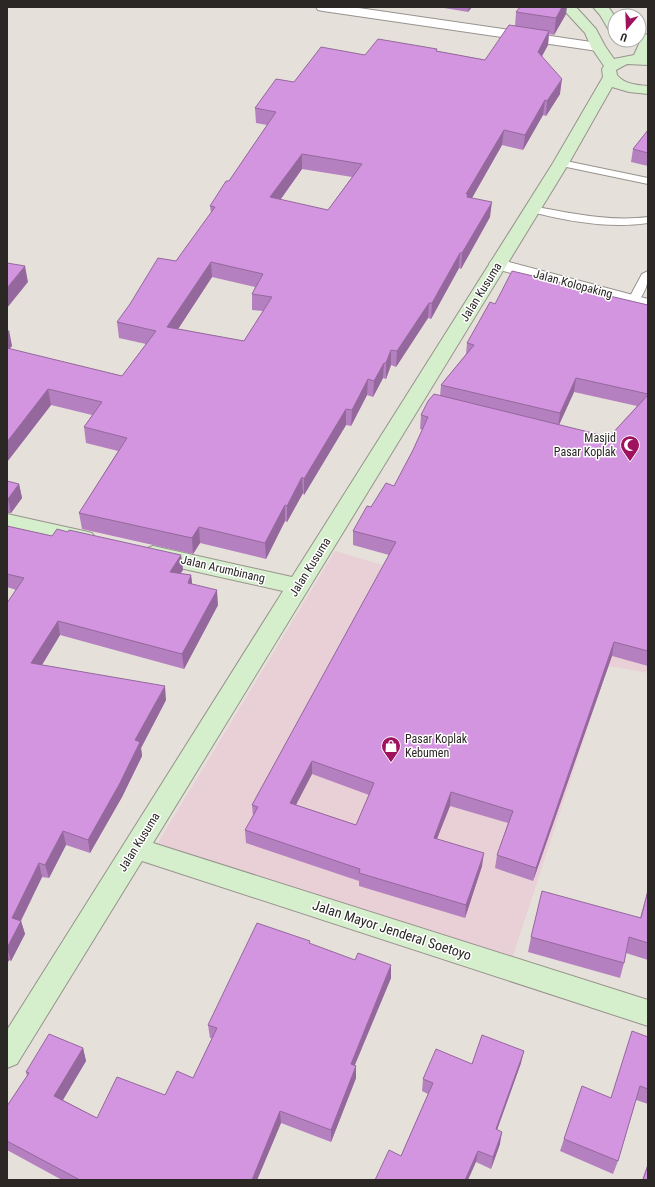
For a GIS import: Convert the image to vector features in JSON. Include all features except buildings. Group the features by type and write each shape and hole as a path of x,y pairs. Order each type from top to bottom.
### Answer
{"main road":[{"path":"568,7 591,32 611,72 622,86 648,90"},
{"path":"600,7 607,15"},
{"path":"640,60 648,38"},
{"path":"627,48 640,60"},
{"path":"611,72 624,60 640,60"},
{"name":"Jalan Kusuma","path":"7,1055 298,586 422,400 498,264 561,163 608,103 611,72"},
{"path":"608,103 648,99"},
{"path":"7,521 106,543"},
{"name":"Jalan Arumbinang","path":"137,550 298,586"},
{"name":"Jalan Mayor Jenderal Soetoyo","path":"136,848 648,1013"}],"street":[{"path":"323,7 598,47"},
{"name":"Jalan Kolopaking","path":"498,264 641,302"}],"lane":[{"path":"561,163 648,181"},
{"path":"532,209 568,216 610,221 648,220"},
{"path":"641,302 647,278"}],"shaded area":[{"name":"Pasar Koplak Kebumen","path":"335,551 648,642 648,673 608,666 509,968 151,854"}],"place":[{"name":"Masjid Pasar Koplak","path":"630,462"},
{"name":"Pasar Koplak Kebumen","path":"391,763"}]}
